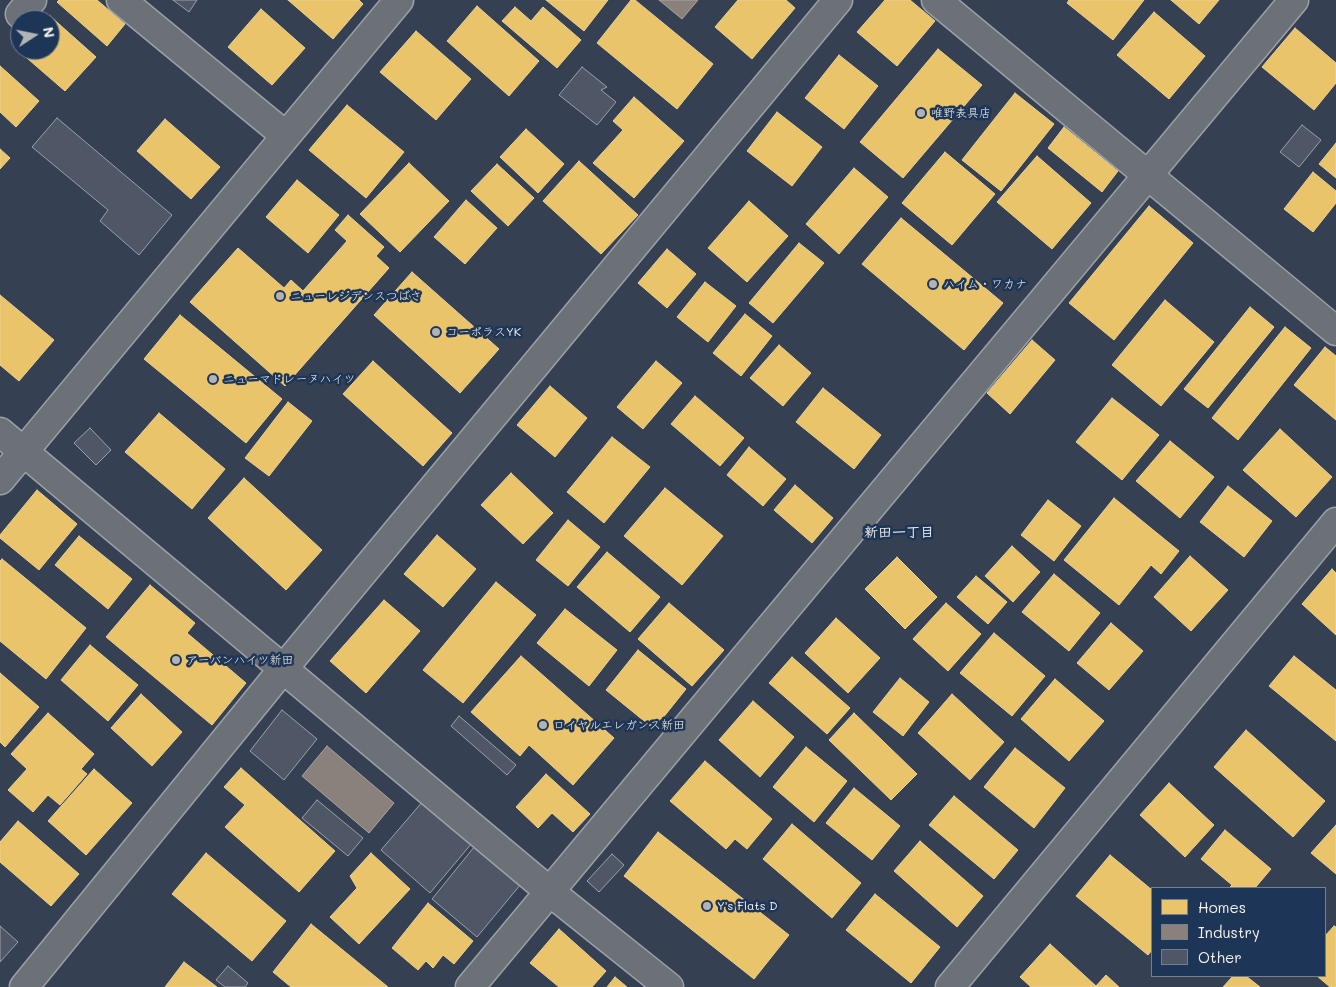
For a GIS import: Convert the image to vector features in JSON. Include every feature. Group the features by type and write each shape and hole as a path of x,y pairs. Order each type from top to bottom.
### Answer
{"street":[{"path":"121,0 286,136"},
{"path":"0,480 399,0"},
{"path":"24,987 283,669 838,0"},
{"path":"936,0 1336,331"},
{"path":"470,987 1294,0"},
{"path":"0,432 549,891 669,987"},
{"path":"950,987 1336,522"}],"building: Homes":[{"path":"59,0 97,0 125,24 107,46 57,2"},
{"path":"288,0 359,0 363,4 333,39"},
{"path":"546,0 608,0 584,31"},
{"path":"631,0 635,0 713,64 677,109 597,43"},
{"path":"738,0 786,0 795,8 752,59 715,27"},
{"path":"885,0 910,0 935,21 897,66 857,32"},
{"path":"1069,0 1144,0 1113,40 1067,3"},
{"path":"1171,0 1219,0 1199,24"},
{"path":"477,6 539,61 509,96 447,41"},
{"path":"515,7 531,21 543,7 581,40 557,68 502,21"},
{"path":"261,9 305,48 272,85 228,47"},
{"path":"1154,12 1205,56 1169,99 1117,55"},
{"path":"60,25 96,57 65,91 29,60 60,60"},
{"path":"1295,28 1336,63 1336,83 1314,110 1262,67"},
{"path":"416,31 471,79 436,120 380,72"},
{"name":"唯野表具店","path":"938,49 982,85 903,178 860,142"},
{"path":"839,55 878,86 844,129 805,98"},
{"path":"0,66 39,101 16,127 0,112"},
{"path":"1015,93 1054,124 1001,191 962,160"},
{"path":"634,97 684,141 634,198 593,163 623,130 613,121"},
{"path":"347,105 404,152 366,198 309,150"},
{"path":"777,112 822,147 792,186 747,151"},
{"path":"165,119 220,167 191,199 137,151"},
{"path":"1064,127 1118,171 1102,192 1048,148"},
{"path":"526,129 564,164 538,193 500,157"},
{"path":"1336,143 1336,178 1319,164"},
{"path":"0,149 10,158 0,169"},
{"path":"945,152 995,194 952,245 902,203"},
{"path":"1037,156 1091,203 1052,249 997,202"},
{"path":"579,161 638,215 601,254 543,201"},
{"path":"409,163 449,201 400,252 360,214"},
{"path":"497,164 534,198 508,226 471,191"},
{"path":"854,168 888,197 839,254 806,224"},
{"path":"1313,172 1336,191 1336,203 1313,232 1284,209"},
{"path":"297,180 339,215 308,253 266,217"},
{"path":"466,200 497,228 465,264 434,237"},
{"path":"749,201 788,236 747,282 708,248"},
{"path":"1149,206 1193,243 1114,340 1069,303"},
{"name":"ニューレジデンスつばさ","path":"348,215 384,247 376,256 389,268 285,386 190,302 238,248 284,288 291,280 303,291 347,241 335,230"},
{"name":"ハイム・ワカナ","path":"901,218 1003,303 964,350 862,264"},
{"path":"799,243 824,263 773,323 749,303"},
{"path":"667,249 696,274 667,308 638,283"},
{"name":"コーポラスYK","path":"412,272 499,349 460,393 374,315"},
{"path":"705,282 736,306 708,342 677,317"},
{"path":"0,295 54,340 19,381 0,365"},
{"path":"1165,300 1214,342 1161,406 1112,365"},
{"path":"1250,307 1274,327 1208,408 1184,389"},
{"path":"745,314 772,336 741,376 713,353"},
{"name":"ニューマドレーヌハイツ","path":"180,315 282,399 246,443 144,359"},
{"path":"1285,327 1311,348 1238,440 1212,418"},
{"path":"1032,340 1055,360 1010,414 987,393"},
{"path":"779,345 811,373 783,406 750,378"},
{"path":"1325,347 1336,356 1336,420 1294,385"},
{"path":"373,361 452,433 423,466 343,394"},
{"path":"656,361 682,383 643,429 617,407"},
{"path":"550,386 587,418 555,457 517,425"},
{"path":"823,388 881,435 854,469 796,422"},
{"path":"695,396 744,438 720,466 671,424"},
{"path":"1112,398 1159,435 1122,480 1076,442"},
{"path":"288,402 312,421 269,476 245,458"},
{"path":"159,413 225,469 192,509 125,452"},
{"path":"1280,429 1332,477 1296,517 1243,470"},
{"path":"612,437 650,467 604,523 567,492"},
{"path":"1170,441 1214,477 1180,518 1136,481"},
{"path":"749,447 786,479 763,506 727,475"},
{"path":"511,473 553,513 523,544 481,505"},
{"path":"244,478 322,550 286,590 208,518"},
{"path":"795,485 833,518 812,543 774,510"},
{"path":"1228,486 1272,521 1244,557 1200,522"},
{"path":"665,488 723,536 682,585 624,536"},
{"path":"37,490 77,524 39,570 0,538 0,535"},
{"path":"1114,498 1179,551 1161,574 1151,565 1119,605 1064,560"},
{"path":"1048,500 1081,526 1054,561 1021,535"},
{"path":"568,520 600,547 568,586 536,560"},
{"path":"437,535 476,569 443,607 404,574"},
{"path":"79,536 132,579 108,609 55,565"},
{"path":"1012,546 1040,572 1013,602 985,576"},
{"path":"607,552 660,597 630,632 577,587"},
{"path":"1190,556 1228,590 1191,631 1154,597"},
{"path":"897,557 937,597 905,629 865,589"},
{"path":"2,559 86,628 46,679 0,641 0,561"},
{"path":"1332,569 1336,573 1336,635 1302,604"},
{"path":"1054,574 1100,613 1069,651 1022,612"},
{"path":"976,576 1007,602 988,624 957,597"},
{"path":"496,582 536,615 463,703 423,670"},
{"name":"アーバンハイツ新田","path":"150,585 195,623 187,633 246,683 212,725 106,637"},
{"path":"384,600 420,631 366,693 330,661"},
{"path":"669,603 724,650 692,686 638,639"},
{"path":"946,603 981,634 948,671 913,639"},
{"path":"565,609 617,650 589,686 537,643"},
{"path":"836,618 880,658 848,693 805,653"},
{"path":"1111,623 1143,651 1109,690 1077,663"},
{"path":"994,633 1045,676 1012,716 960,673"},
{"path":"90,645 138,685 108,721 61,680"},
{"path":"638,650 686,689 654,729 606,690"},
{"name":"ロイヤルエレガンス新田","path":"521,656 614,738 573,785 529,745 520,756 471,712"},
{"path":"1294,656 1336,690 1336,741 1269,686"},
{"path":"792,657 850,708 827,734 769,683"},
{"path":"0,673 39,707 5,747 0,742"},
{"path":"900,678 929,702 903,736 873,712"},
{"path":"1055,679 1104,721 1069,761 1021,719"},
{"path":"141,694 182,732 152,766 111,728"},
{"path":"952,694 1004,742 970,780 918,733"},
{"path":"753,701 794,737 760,777 719,740"},
{"path":"48,713 94,754 81,769 87,774 60,805 48,795 33,812 8,790 27,769 11,754"},
{"path":"854,713 917,774 891,800 829,740"},
{"path":"1246,730 1325,801 1293,837 1214,767"},
{"path":"806,747 847,781 814,822 773,787"},
{"path":"1015,748 1065,788 1034,828 984,787"},
{"path":"705,761 772,819 747,849 735,839 726,849 670,801"},
{"path":"241,768 335,851 299,892 225,827 245,805 224,787"},
{"path":"94,769 132,803 86,855 48,821"},
{"path":"546,774 590,814 573,832 552,813 538,828 516,807"},
{"path":"1169,783 1214,825 1185,857 1140,815"},
{"path":"854,788 900,826 872,860 826,823"},
{"path":"954,796 1018,850 994,879 929,825"},
{"path":"18,821 79,874 51,906 0,862 0,842"},
{"path":"792,824 861,883 832,918 763,859"},
{"path":"1336,825 1336,874 1311,853"},
{"path":"1225,830 1271,869 1256,887 1230,887 1232,885 1201,859"},
{"name":"Y's Flats D","path":"658,832 789,935 754,979 624,876"},
{"path":"920,841 983,896 957,927 894,871"},
{"path":"206,853 286,921 252,961 172,894"},
{"path":"371,853 410,889 359,944 330,917 357,888 350,876"},
{"path":"1110,855 1151,889 1151,951 1148,955 1076,896"},
{"path":"875,894 940,947 911,983 846,930"},
{"path":"428,903 473,941 454,964 443,955 433,968 426,961 418,970 392,948"},
{"path":"311,924 388,987 291,987 273,972"},
{"path":"1334,926 1336,927 1336,987 1330,987 1318,977 1326,977 1326,935"},
{"path":"559,929 606,971 592,987 559,987 530,963"},
{"path":"1050,944 1096,986 1106,975 1119,987 1031,987 1020,977"},
{"path":"184,962 217,987 165,987"},
{"path":"615,977 627,987 607,987"},
{"path":"1232,977 1247,977 1260,987 1223,987"}],"building: Industry":[{"path":"659,0 698,0 682,19"},
{"path":"327,746 394,803 369,833 302,776"}],"building: Other":[{"path":"173,0 197,0 189,12"},
{"path":"582,67 607,87 601,90 616,102 597,125 559,95"},
{"path":"57,118 172,215 139,255 100,221 108,210 32,147"},
{"path":"1302,125 1321,140 1299,167 1280,152"},
{"path":"90,428 111,450 96,465 74,443"},
{"path":"282,710 317,739 284,780 250,751"},
{"path":"459,716 516,765 507,775 451,726"},
{"path":"317,800 363,838 348,856 302,818"},
{"path":"423,801 472,843 430,893 381,850"},
{"path":"475,846 521,884 477,937 432,899"},
{"path":"612,854 624,865 599,892 587,881"},
{"path":"0,926 18,942 0,962"},
{"path":"228,966 248,983 245,987 225,987 216,980"}],"place":[{"name":"唯野表具店","path":"921,113"},
{"name":"ハイム・ワカナ","path":"933,284"},
{"name":"ニューレジデンスつばさ","path":"280,296"},
{"name":"コーポラスYK","path":"436,332"},
{"name":"ニューマドレーヌハイツ","path":"213,379"},
{"name":"アーバンハイツ新田","path":"176,660"},
{"name":"ロイヤルエレガンス新田","path":"543,725"},
{"name":"Y's Flats D","path":"707,906"}],"district":[{"name":"新田一丁目","path":"899,533"}]}
